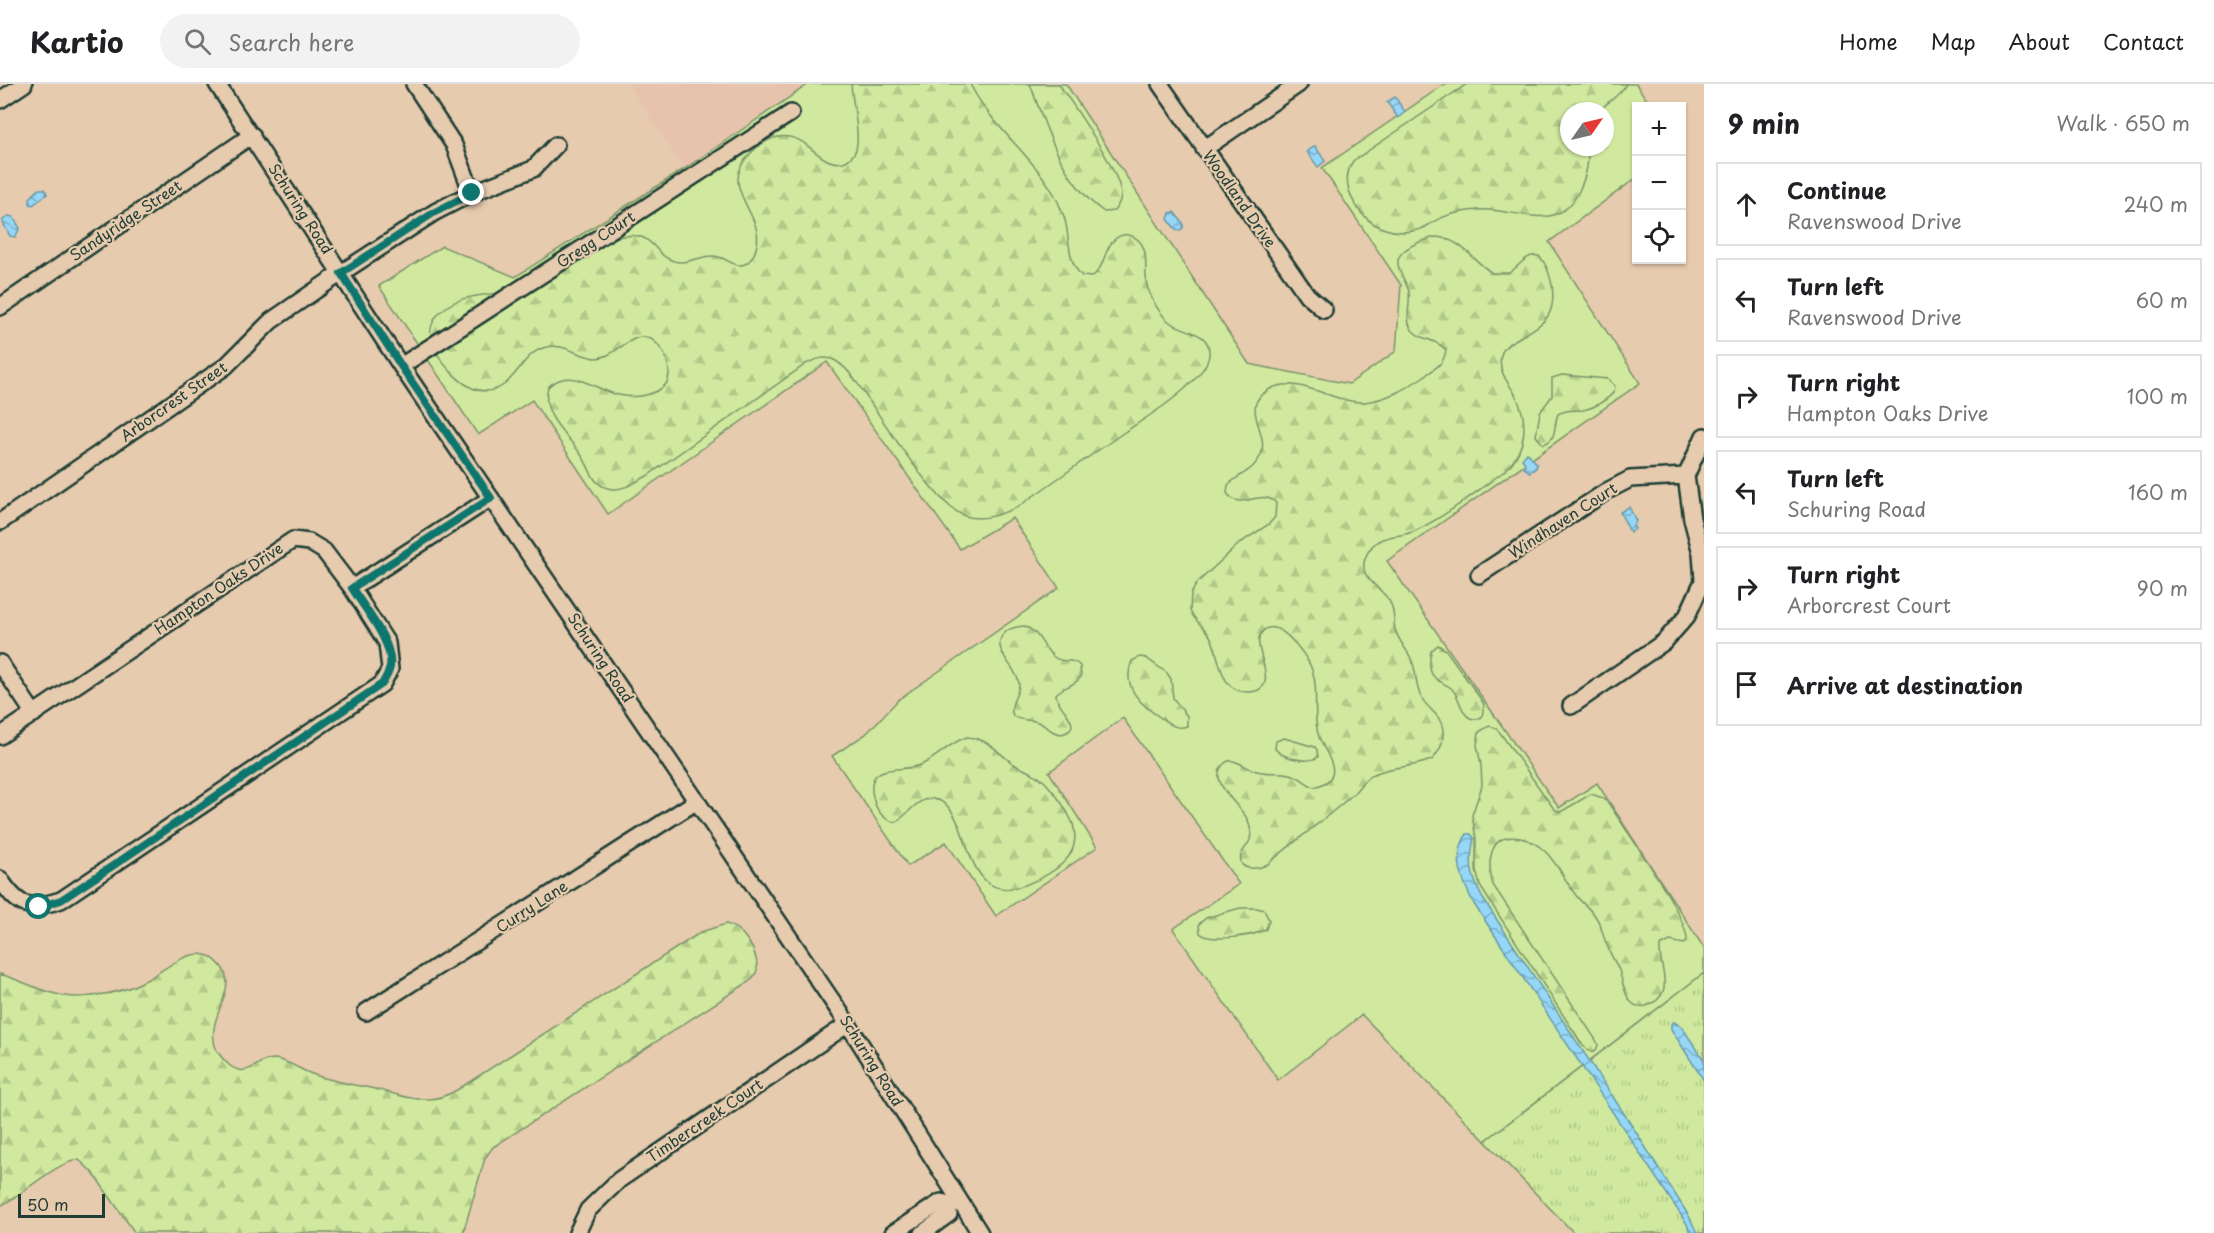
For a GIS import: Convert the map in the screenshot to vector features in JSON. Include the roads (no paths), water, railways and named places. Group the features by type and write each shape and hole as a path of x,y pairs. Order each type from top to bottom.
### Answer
{"street":[{"path":"0,100 24,84"},
{"name":"Schuring Road","path":"217,84 401,366 848,1024 953,1201 980,1233"},
{"path":"414,84 454,146 472,193"},
{"name":"Woodland Drive","path":"1160,84 1307,295 1324,310"},
{"path":"1204,149 1299,84"},
{"name":"Gregg Court","path":"401,366 791,113"},
{"name":"Sandyridge Street","path":"0,307 252,135"},
{"name":"Arborcrest Street","path":"0,522 226,366 271,321 341,273 435,212 472,193 533,169 556,146"},
{"path":"1571,706 1664,642 1687,616 1703,581 1701,553 1692,519 1686,476 1704,436"},
{"name":"Windhaven Court","path":"1479,575 1607,490 1630,479 1686,476"},
{"path":"0,879 18,900 31,906 39,907 61,900 382,684 390,669 389,648 352,588 491,498"},
{"name":"Hampton Oaks Drive","path":"0,735 292,540 309,542 324,551 352,588"},
{"path":"0,663 33,714"},
{"name":"Curry Lane","path":"366,1012 697,801"},
{"name":"Timbercreek Court","path":"577,1233 588,1210 619,1180 848,1024"},
{"path":"893,1233 941,1202 953,1201 949,1215 923,1233"}],"water":[{"path":"1395,97 1405,112 1398,118 1387,102"},
{"path":"1315,146 1325,161 1318,167 1307,152"},
{"path":"39,189 45,189 47,194 33,205 30,204 30,198"},
{"path":"1174,212 1183,223 1183,228 1179,231 1168,219 1170,213"},
{"path":"8,216 13,217 20,228 15,237 10,236 3,223"},
{"path":"1527,453 1537,464 1536,468 1530,472 1524,468 1525,463 1522,459"},
{"path":"1629,507 1636,521 1633,526 1635,529 1630,532 1620,512"},
{"path":"1467,834 1471,834 1474,838 1471,854 1472,868 1482,897 1634,1129 1689,1216 1697,1233 1690,1233 1687,1224 1474,904 1466,887 1459,860 1462,842"},
{"path":"1674,1022 1682,1027 1704,1060 1704,1081 1671,1029 1671,1024"}]}
